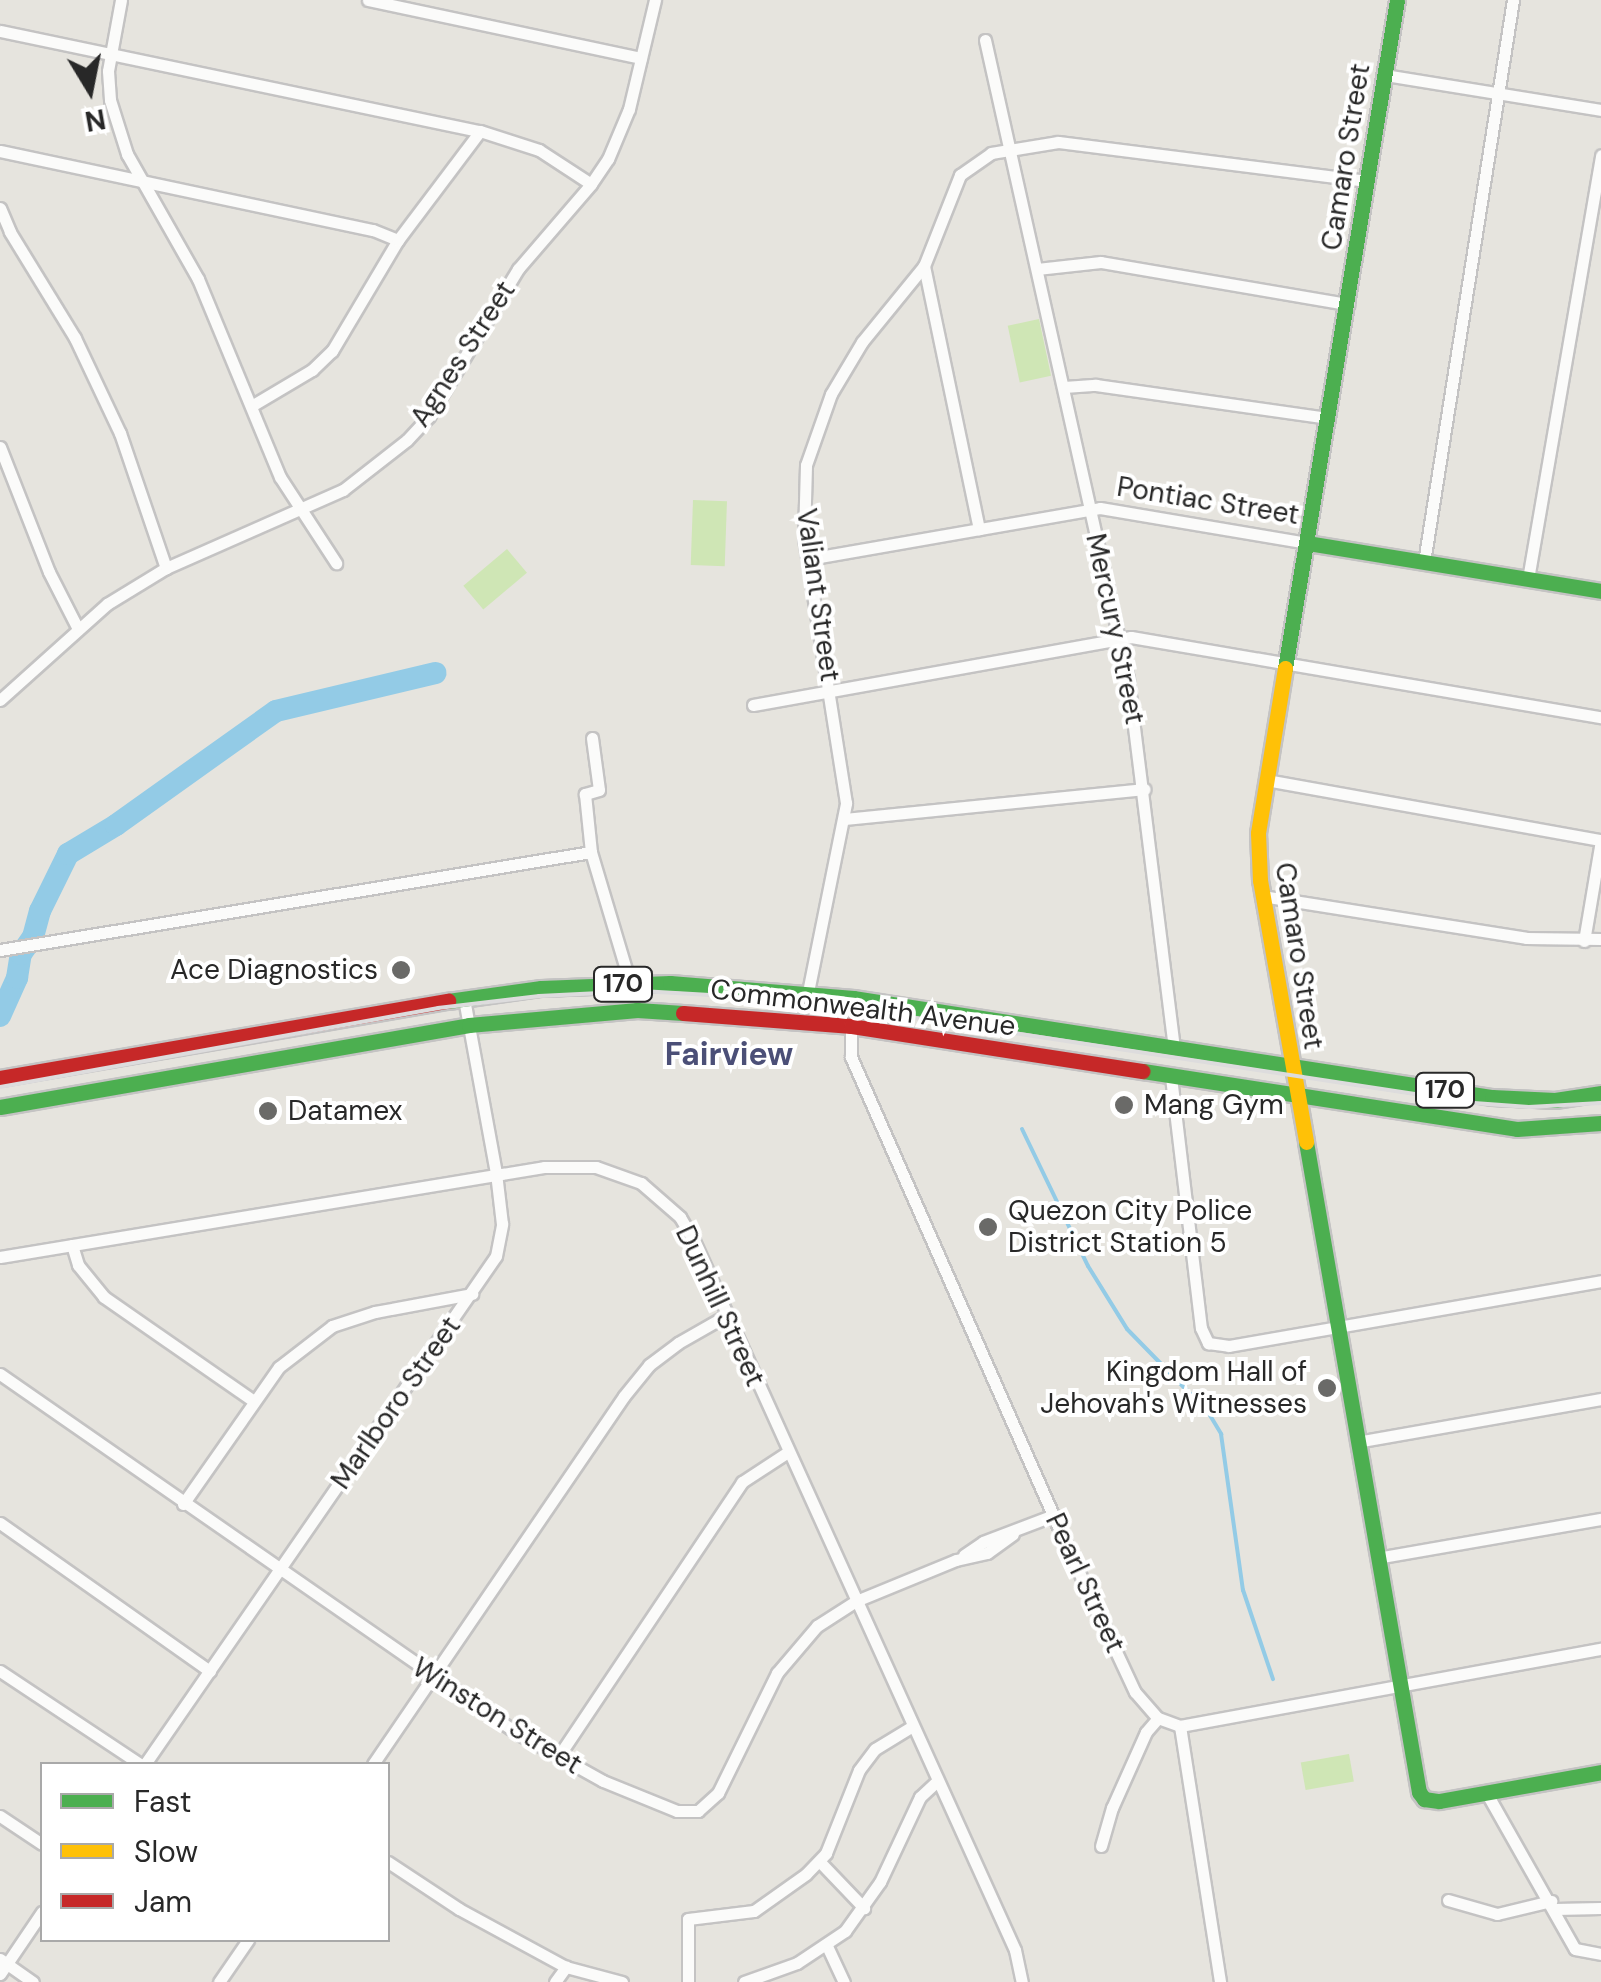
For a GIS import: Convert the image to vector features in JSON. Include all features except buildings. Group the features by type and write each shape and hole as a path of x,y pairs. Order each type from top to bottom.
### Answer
{"main road":[{"name":"Camaro Street","path":"1397,0 1266,780 1258,853 1290,1065 1417,1783 1424,1799 1486,1792"},
{"name":"Pontiac Street","path":"1308,543 1601,592"},
{"name":"Commonwealth Avenue","path":"0,1078 464,998 630,984 808,992 1492,1097 1544,1100 1601,1094"},
{"name":"Commonwealth Avenue","path":"0,1106 469,1025 637,1010 851,1026 1296,1097 1542,1130 1601,1123"},
{"path":"1566,1099 1556,1115 1566,1128"},
{"path":"1542,1130 1553,1117 1544,1100"},
{"path":"1486,1792 1601,1772"}],"street":[{"path":"122,0 110,54 114,113 140,179 198,279 280,476 336,564"},
{"path":"368,0 641,58"},
{"name":"Agnes Street","path":"0,700 107,604 166,568 343,490 376,466 429,416 518,269 592,184 622,130 655,0"},
{"path":"1424,562 1513,0"},
{"path":"0,31 480,130 538,150 592,184"},
{"name":"Mercury Street","path":"984,40 1120,638 1145,789 1174,1047"},
{"path":"1386,75 1601,110"},
{"path":"253,405 312,370 332,351 398,240 480,130"},
{"name":"Valiant Street","path":"808,992 845,818 844,768 808,559 804,492 822,413 854,352 924,266 960,175 973,163 1009,148 1082,142 1368,181"},
{"path":"0,151 373,230 398,240"},
{"path":"1528,579 1601,155"},
{"path":"0,208 10,232 75,338 120,433 166,568"},
{"path":"1037,269 1101,262 1348,304"},
{"path":"924,266 979,529"},
{"path":"1064,388 1096,385 1328,418"},
{"path":"0,447 48,572 78,629"},
{"name":"Pontiac Street","path":"808,559 1112,509 1308,543"},
{"path":"753,705 1120,638 1150,639 1601,717"},
{"path":"592,738 599,790 585,794 591,852 630,984"},
{"path":"1266,780 1601,840 1584,941"},
{"path":"845,818 1145,789"},
{"path":"0,950 591,852"},
{"path":"1262,896 1526,938 1601,939"},
{"name":"Marlboro Street","path":"144,1762 472,1294 500,1241 496,1172 464,998"},
{"name":"Pearl Street","path":"851,1026 852,1057 1054,1515 1135,1692 1158,1718"},
{"path":"1170,1077 1201,1328 1208,1343 1229,1346 1601,1281"},
{"name":"Dunhill Street","path":"0,1257 496,1172 571,1165 623,1173 641,1183 680,1217 727,1315 1014,1950 1022,1982"},
{"path":"72,1245 78,1265 104,1297 252,1400"},
{"path":"183,1504 252,1400 279,1367 332,1326 375,1312 472,1294"},
{"path":"374,1762 624,1396 649,1365 678,1342 727,1315"},
{"name":"Winston Street","path":"0,1374 433,1678 558,1757 677,1812 698,1811 718,1793 777,1673 817,1626 856,1601 956,1560 984,1542 1054,1515"},
{"path":"1357,1442 1601,1399"},
{"path":"558,1757 742,1482 788,1452"},
{"path":"1377,1558 1601,1519"},
{"path":"0,1524 210,1671"},
{"path":"1101,1846 1112,1808 1146,1732 1158,1718 1180,1726 1601,1648"},
{"path":"0,1671 140,1762"},
{"path":"688,1982 688,1919 754,1911 820,1862 859,1770 875,1749 912,1726"},
{"path":"1180,1726 1220,1982"},
{"path":"744,1982 797,1963 827,1946 864,1908 909,1816 936,1782"},
{"path":"1486,1792 1576,1949 1601,1954"},
{"path":"0,1816 40,1843"},
{"path":"820,1862 864,1908"},
{"path":"390,1863 460,1909 566,1966 622,1982"},
{"path":"1448,1900 1497,1914 1553,1905 1601,1908"},
{"path":"33,1982 2,1965 40,1915"},
{"path":"219,1982 247,1942"},
{"path":"827,1946 844,1982"},
{"path":"555,1982 566,1966"}],"green space":[{"path":"1039,319 1051,376 1020,382 1008,326"},
{"path":"693,500 727,501 725,566 691,565"},
{"path":"507,549 527,573 483,609 463,586"},
{"path":"1349,1754 1354,1782 1306,1790 1301,1763"}],"waterway":[{"path":"0,1016 17,978 21,954 33,937 40,911 68,854 116,825 276,711 436,673"},
{"path":"1022,1129 1088,1266 1127,1329 1208,1412 1221,1434 1243,1590 1273,1679"}],"railway":[{"path":"0,1087 438,1008 539,996 641,991 796,1000 1474,1103 1529,1107 1601,1103"}],"traffic: fast":[{"path":"1285,668 1397,0"},
{"path":"1308,543 1601,591"},
{"path":"448,1001 541,988 670,983 853,998 1492,1097 1555,1100 1601,1093"},
{"path":"0,1107 469,1025 637,1010 683,1013"},
{"path":"1143,1071 1517,1129 1601,1123"},
{"path":"1306,1142 1419,1792 1424,1799 1439,1801 1601,1772"}],"traffic: slow":[{"path":"1285,668 1258,833 1260,880 1306,1142"}],"traffic: jam":[{"path":"0,1078 448,1001"},
{"path":"683,1013 851,1026 1143,1071"}],"place":[{"name":"Ace Diagnostics","path":"401,970"},
{"name":"Mang Gym","path":"1124,1105"},
{"name":"Datamex","path":"268,1111"},
{"name":"Quezon City Police District Station 5","path":"988,1227"},
{"name":"Kingdom Hall of Jehovah's Witnesses","path":"1327,1388"}],"district":[{"name":"Fairview","path":"729,1054"}]}
